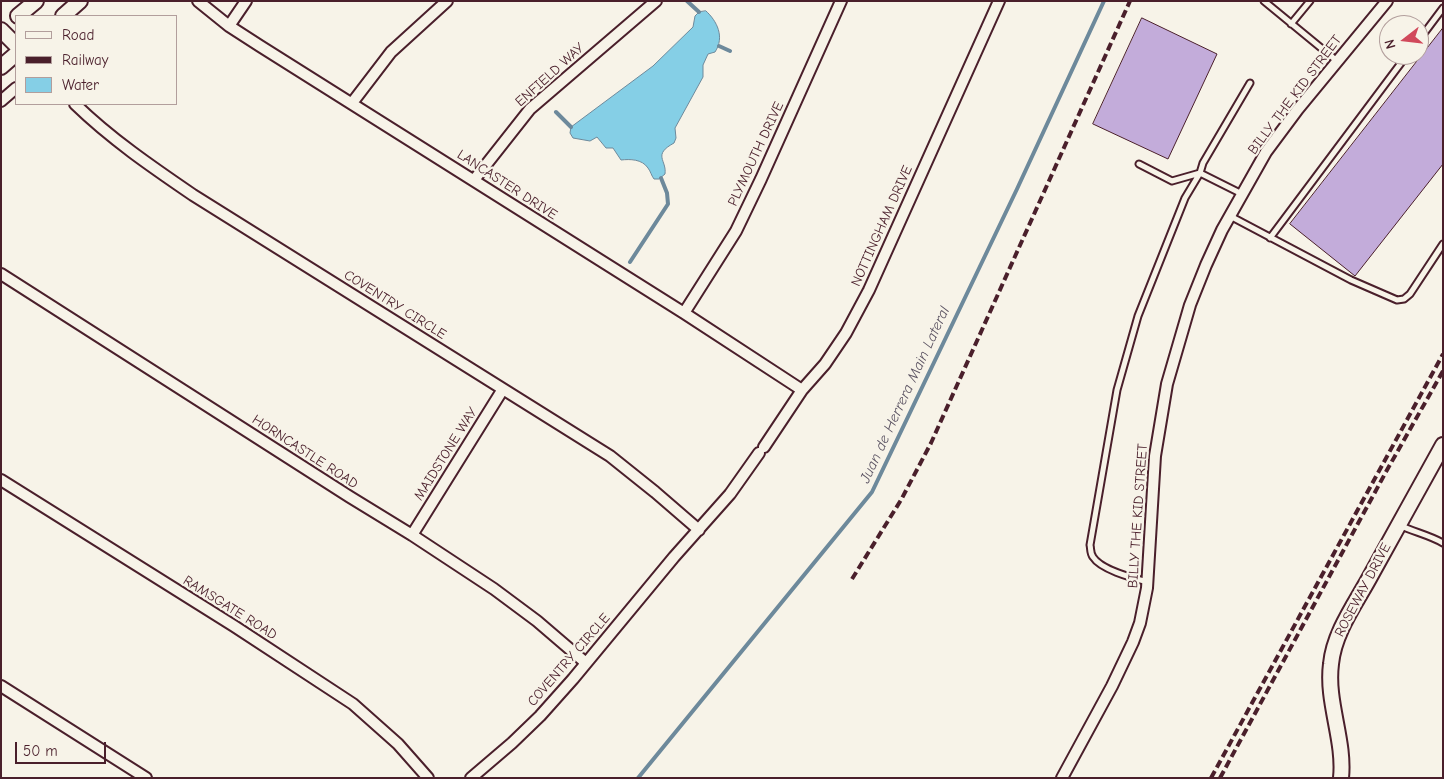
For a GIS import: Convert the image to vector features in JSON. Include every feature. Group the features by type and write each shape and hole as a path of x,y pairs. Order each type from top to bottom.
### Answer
{"street":[{"path":"19,15 36,1"},
{"path":"64,15 80,1"},
{"name":"LANCASTER DRIVE","path":"198,1 229,26 684,313 802,390"},
{"path":"229,26 246,1"},
{"path":"352,103 391,52 447,1"},
{"name":"ENFIELD WAY","path":"474,180 530,109 656,1"},
{"name":"PLYMOUTH DRIVE","path":"684,313 736,231 841,1"},
{"name":"NOTTINGHAM DRIVE","path":"730,494 802,390 825,364 846,333 870,290 999,1"},
{"name":"BILLY THE KID STREET","path":"1062,778 1112,686 1140,623 1148,582 1154,456 1167,384 1190,305 1206,265 1230,216 1266,152 1386,1"},
{"path":"15,19 1,30 15,44"},
{"path":"1,67 15,55"},
{"path":"1,101 15,89"},
{"name":"COVENTRY CIRCLE","path":"76,105 132,154 193,195 610,456 699,530"},
{"name":"HORNCASTLE ROAD","path":"1,274 494,589 564,642 586,663"},
{"name":"MAIDSTONE WAY","path":"412,535 503,389"},
{"name":"ROSEWAY DRIVE","path":"1341,778 1340,740 1330,666 1333,650 1350,614 1443,445"},
{"name":"RAMSGATE ROAD","path":"1,480 242,631 353,704 398,744 428,778"},
{"name":"COVENTRY CIRCLE","path":"471,778 540,716 674,557 730,494"},
{"path":"1,686 146,778"}],"lane":[{"path":"1264,1 1337,61"},
{"path":"1291,24 1310,1"},
{"path":"1429,27 1443,8"},
{"path":"1270,238 1400,65"},
{"path":"1148,582 1119,574 1094,559 1091,553 1090,545 1117,390 1138,316 1185,198 1200,173 1203,163 1250,83"},
{"path":"1139,164 1172,180 1200,173 1242,194"},
{"path":"1230,216 1352,280 1398,300 1404,299 1410,294 1443,244"},
{"path":"1399,524 1443,543"}],"water":[{"path":"706,11 716,24 719,35 718,46 715,52 708,54 703,65 703,77 675,128 676,138 674,143 667,147 662,154 665,174 659,179 654,179 643,163 621,160 613,148 606,148 597,137 590,141 573,138 570,133 571,127 653,66 693,27 695,16 699,12"}],"building":[{"path":"1142,18 1217,54 1168,159 1093,124"},
{"path":"1443,28 1443,164 1355,276 1290,224 1414,65 1429,65 1429,46"}],"waterway":[{"path":"687,1 699,12"},
{"name":"Juan de Herrera Main Lateral","path":"638,778 872,492 1017,189 1104,1"},
{"path":"719,46 730,51"},
{"path":"556,112 571,127"},
{"path":"630,262 668,204 667,193 661,178"}],"railway":[{"path":"852,579 901,500 931,443 1130,1"},
{"path":"1211,778 1443,354"},
{"path":"1220,778 1387,470 1443,371"}]}
